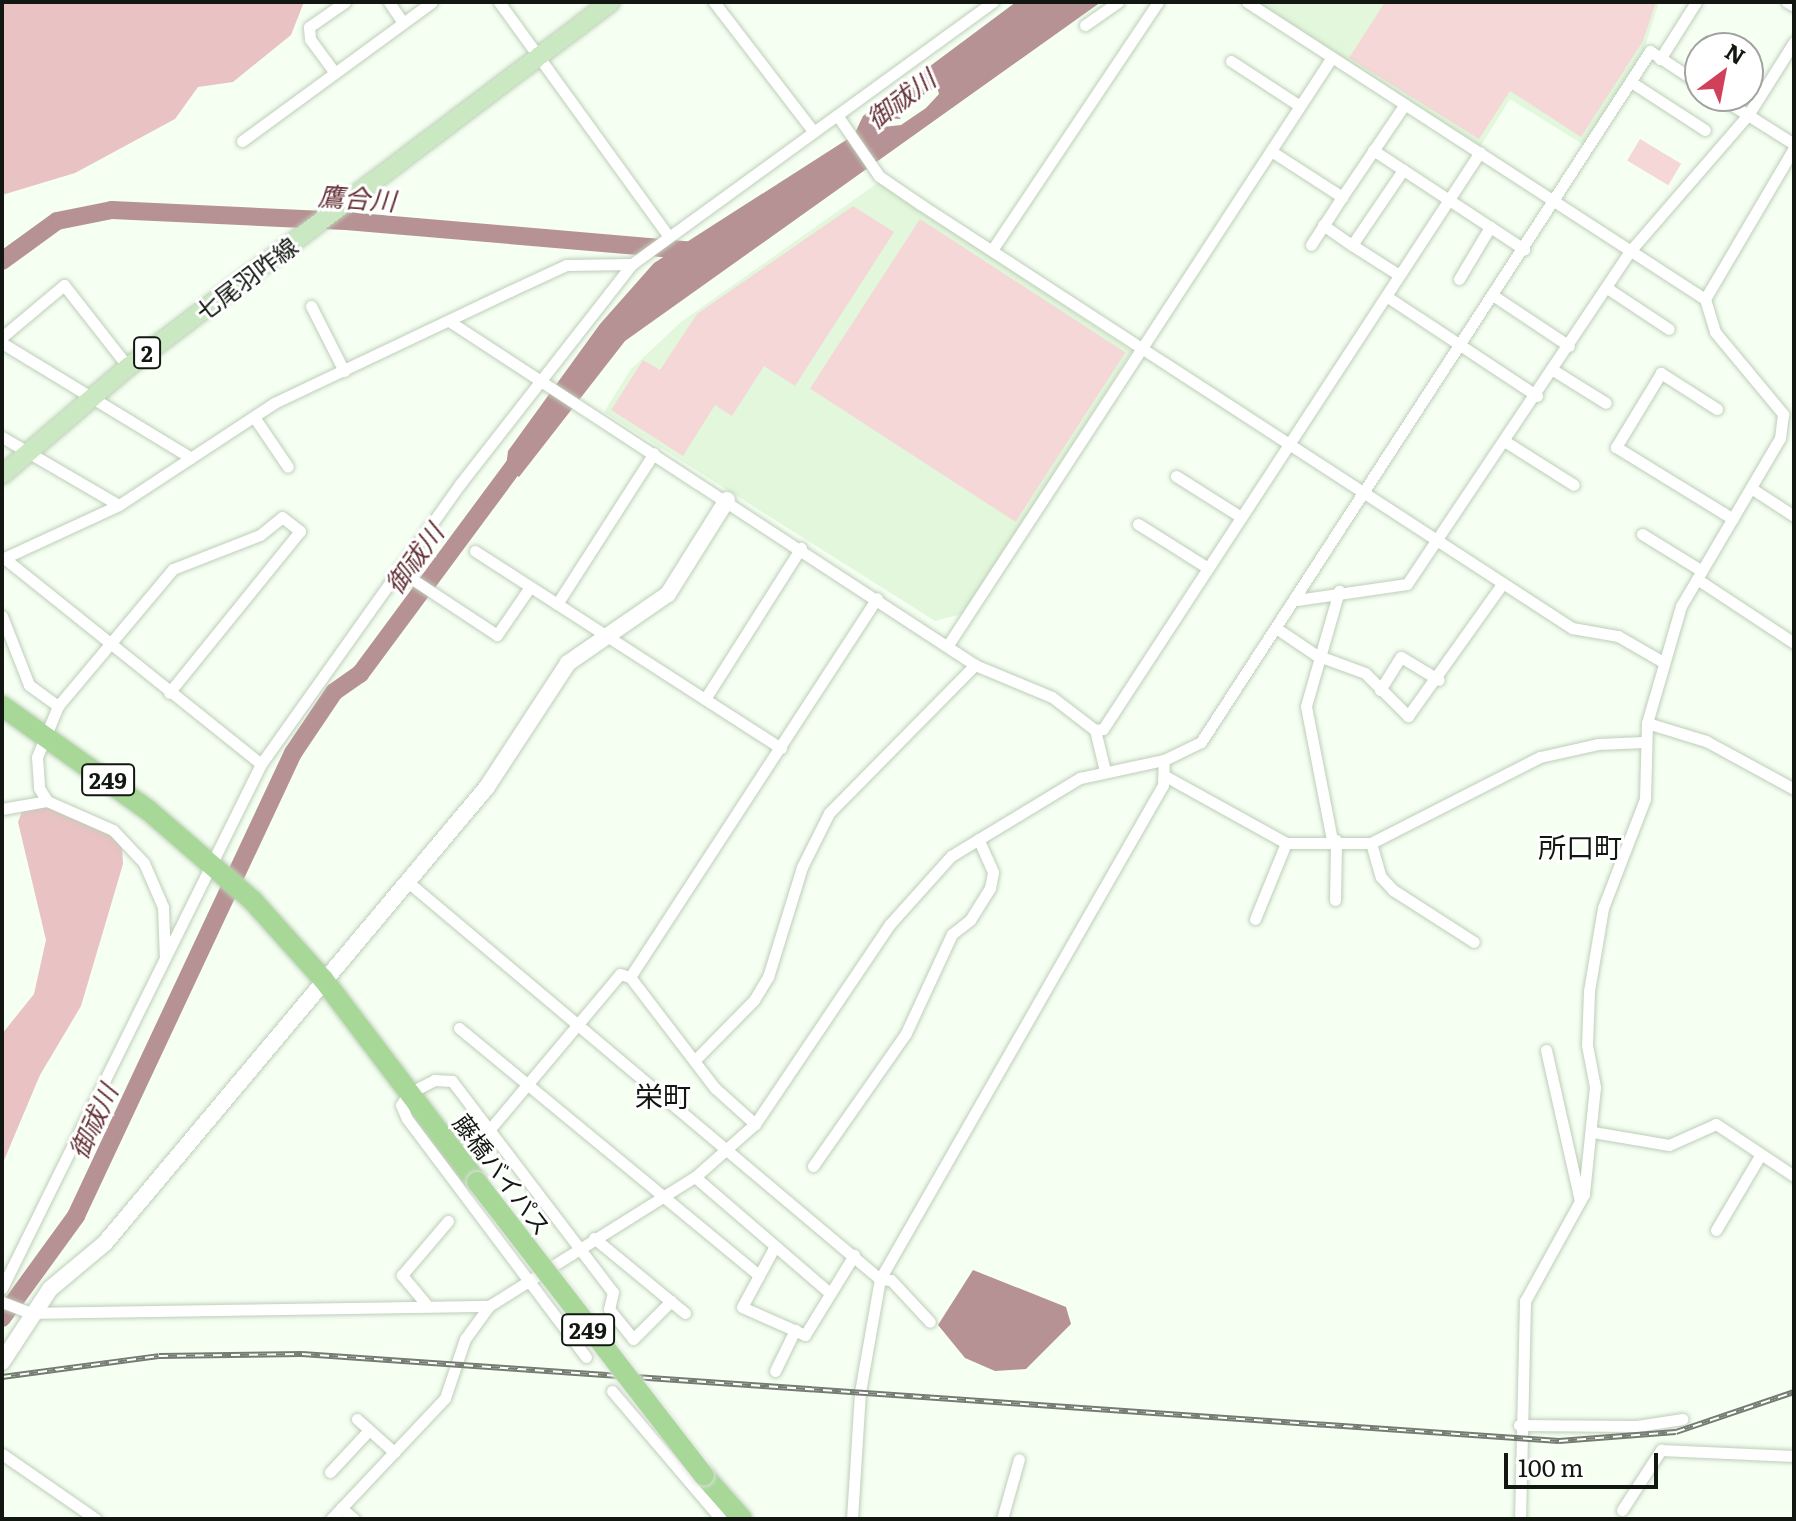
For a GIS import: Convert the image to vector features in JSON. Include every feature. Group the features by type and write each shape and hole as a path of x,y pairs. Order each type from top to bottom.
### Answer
{"highway":[{"name":"藤橋バイパス","path":"2,706 45,733 214,864 253,901 323,979 704,1476 742,1519"}],"main road":[{"name":"七尾羽咋線","path":"2,475 128,367 611,2"}],"street":[{"path":"335,73 310,39 309,27 345,2"},
{"path":"389,2 403,23"},
{"path":"242,141 432,2"},
{"path":"499,2 665,236"},
{"path":"714,2 813,131"},
{"path":"2,1288 261,764 400,571 634,262 665,236 993,2"},
{"path":"1085,25 1118,2"},
{"path":"992,250 1158,2"},
{"path":"1247,2 1705,299 1715,332 1783,414 1780,438 1700,575 1663,662 1647,723 1644,742 1645,799 1603,908 1589,991 1593,1132 1581,1205 1525,1301 1519,1425 1520,1519"},
{"path":"1660,59 1696,2"},
{"path":"1787,2 1794,6"},
{"path":"1295,601 1339,591 1407,584 1440,543 1631,250 1748,115 1794,42"},
{"path":"331,1519 445,1398 465,1339 489,1306 577,1247 695,1177 730,1150 755,1124 890,924 951,856 1080,778 1164,760 1201,742 1461,347 1650,51 1684,74"},
{"path":"948,645 1332,57"},
{"path":"1231,61 1300,106"},
{"path":"1631,82 1705,130"},
{"path":"1311,245 1405,104"},
{"path":"1705,299 1794,146 1743,112"},
{"path":"837,115 879,176 1578,632 1618,636 1663,662"},
{"path":"1373,150 1524,249"},
{"path":"1271,151 1342,197"},
{"path":"1095,730 1103,729 1480,152"},
{"path":"1352,245 1403,170"},
{"path":"1323,225 1399,275"},
{"path":"1459,279 1490,227"},
{"path":"261,764 3,559 119,505 254,417 566,265 634,262"},
{"path":"2,337 64,285 128,367"},
{"path":"1607,288 1669,329"},
{"path":"1386,296 1537,396"},
{"path":"1494,296 1569,346"},
{"path":"311,306 344,371"},
{"path":"449,321 801,548 975,665 1052,697 1095,730 1105,771"},
{"path":"2,343 191,458"},
{"path":"1553,370 1606,403"},
{"path":"1717,409 1661,373 1616,447 1733,519"},
{"path":"254,417 288,467"},
{"path":"2,437 119,505"},
{"path":"1506,442 1574,485"},
{"path":"557,604 654,453"},
{"path":"1176,476 1241,517"},
{"path":"1751,488 1794,516"},
{"path":"2,1362 24,1311 105,1243 323,979 487,787 568,663 610,637 668,594 727,500"},
{"path":"47,801 36,773 45,733 58,706 173,569 260,535 282,517 300,531 169,693"},
{"path":"1138,524 1208,568"},
{"path":"1642,534 1794,643"},
{"path":"705,699 801,548"},
{"path":"475,551 781,748"},
{"path":"400,571 497,635 530,587"},
{"path":"1276,628 1316,655 1355,666 1408,716 1439,680 1503,583"},
{"path":"1335,900 1334,840 1306,734 1316,655 1339,591"},
{"path":"630,977 877,598"},
{"path":"2,616 29,685 58,706"},
{"path":"1380,690 1401,657 1439,680"},
{"path":"695,1060 754,1000 768,977 802,867 829,813 975,665"},
{"path":"1647,723 1706,741 1794,789"},
{"path":"1167,777 1286,843 1334,840 1371,843 1540,757 1644,742"},
{"path":"852,1519 860,1392 880,1279 1167,777 1164,760"},
{"path":"2,809 47,801 113,830 144,863 163,907 165,963"},
{"path":"813,1166 833,1128 863,1098 906,1033 952,934 970,920 990,888 993,872 978,839"},
{"path":"1255,919 1286,843"},
{"path":"1371,843 1393,890 1474,942"},
{"path":"408,882 880,1279 891,1280 930,1322"},
{"path":"490,1129 620,974 630,977 695,1060 755,1124"},
{"path":"459,1028 759,1275"},
{"path":"1546,1050 1581,1205"},
{"path":"586,1357 407,1119 401,1105 409,1093 434,1080 452,1081 613,1292 609,1309 633,1339 671,1301"},
{"path":"1593,1132 1669,1145 1716,1124 1794,1176"},
{"path":"1716,1230 1761,1154"},
{"path":"695,1177 830,1293"},
{"path":"426,1304 402,1275 448,1221"},
{"path":"594,1238 685,1313"},
{"path":"775,1246 742,1307 805,1335 854,1255"},
{"path":"2,1302 24,1311 426,1304 489,1306"},
{"path":"775,1371 795,1330"},
{"path":"612,1391 721,1519"},
{"path":"357,1419 394,1452"},
{"path":"1519,1425 1637,1426 1682,1419"},
{"path":"330,1472 369,1430"},
{"path":"1622,1510 1661,1450 1794,1456"},
{"path":"2,1454 96,1519"},
{"path":"1002,1519 1019,1459"},
{"path":"341,1508 354,1519"}],"shaded area":[{"path":"2,2 304,2 291,35 233,82 198,87 175,119 75,173 2,195"},
{"path":"1250,2 1659,2 1644,50 1584,145 1510,99 1480,147"},
{"path":"1385,2 1656,2 1643,41 1581,137 1510,91 1479,139 1349,58"},
{"path":"1640,139 1681,164 1668,185 1627,160"},
{"path":"879,182 1132,351 965,613 935,621 604,412 631,369 681,322"},
{"path":"853,206 894,232 795,386 764,366 732,416 715,405 683,456 611,410 643,360 660,370 697,314"},
{"path":"920,219 1125,352 1015,522 810,388"},
{"path":"40,803 89,815 122,845 123,864 81,1006 40,1075 2,1165 2,1034 34,994 46,940 18,822 24,806"}],"water":[{"path":"1016,2 1101,2 625,341 519,477 506,467 508,451 600,324 654,263 854,135 863,116","holes":["937,87 939,94 926,108 901,125 883,127 885,118 900,119 913,101"]},
{"path":"973,1270 1066,1307 1071,1324 1026,1369 995,1371 965,1358 938,1325"}],"waterway":[{"name":"御祓川","path":"981,70 1072,2"},
{"name":"鷹合川","path":"2,261 57,221 112,210 346,221 695,251"},
{"name":"御祓川","path":"2,1318 76,1216 293,753 334,692 360,674 525,451"}],"railway":[{"path":"2,1377 159,1356 302,1354 1559,1441 1676,1432 1794,1392"}],"district":[{"name":"所口町","path":"1580,846"},
{"name":"栄町","path":"663,1095"}]}
